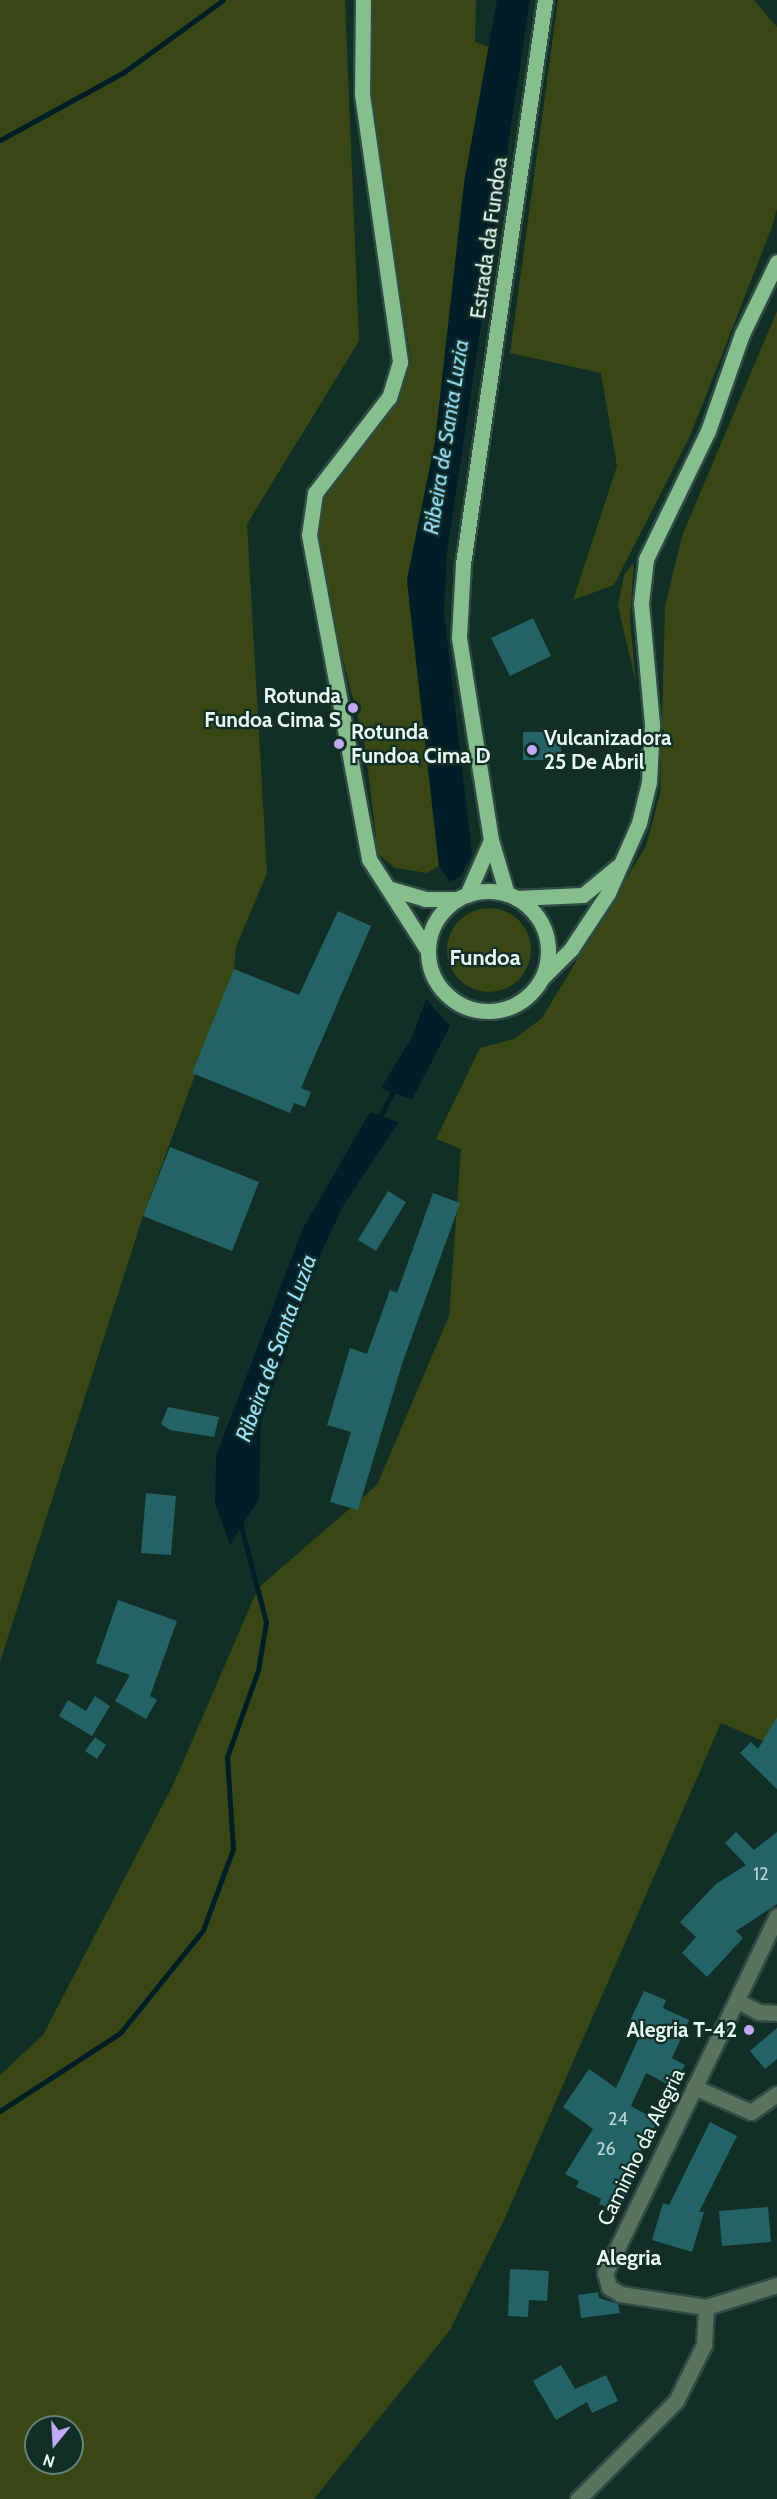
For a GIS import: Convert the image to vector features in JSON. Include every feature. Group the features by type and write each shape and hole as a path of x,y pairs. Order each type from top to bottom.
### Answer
{"main road":[{"path":"363,0 362,94 400,362 389,397 315,493 308,517 315,588 367,848 388,888 428,951 434,978 462,1006 485,1011 507,1009 525,1000 543,977 571,949 625,860 649,782 652,724 641,603 646,559 708,431 745,326 777,262"},
{"name":"Estrada da Fundoa","path":"512,896 490,840 459,637 463,564 545,0"},
{"path":"428,951 433,926 459,899 490,840"},
{"path":"388,888 459,899 583,895 625,860"},
{"path":"512,896 534,912 545,932 549,954 543,977"}],"street":[{"name":"Caminho da Alegria","path":"777,1916 605,2273 609,2287 620,2294 706,2307 777,2285"},
{"path":"738,2001 759,2012 777,2013"},
{"path":"694,2087 751,2112 777,2094"},
{"path":"578,2499 676,2401 704,2345 706,2307"}],"green space":[{"path":"0,0 345,0 359,341 247,524 267,873 236,947 234,969 143,1216 0,1662"},
{"path":"373,0 476,0 475,42 489,47 465,180 435,442 407,580 439,866 427,873 395,868 378,854 365,746 333,620 315,506 397,402 411,362 368,76"},
{"path":"558,0 754,0 777,27 777,209 772,227 690,436 614,585 573,600 617,466 601,373 510,353"},
{"path":"777,311 777,1747 721,1723 504,2220 450,2330 314,2499 0,2499 0,2075 43,2035 174,1783 258,1588 377,1485 449,1316 461,1149 436,1139 480,1048 514,1039 542,1018 646,846 660,794 665,606 682,536"},
{"path":"634,562 630,620 636,683 618,606 624,575"},
{"path":"481,908 497,908 513,915 524,926 531,942 528,966 519,980 497,992 481,992 465,985 454,974 447,958 447,942 454,926 465,915"}],"water":[{"path":"497,0 530,0 447,552 444,612 472,854 461,876 450,882 439,866 407,580 435,442 464,183"},
{"path":"426,999 450,1026 412,1100 381,1088 413,1035"},
{"path":"370,1112 399,1122 342,1208 322,1251 261,1421 259,1499 230,1545 215,1503 216,1456 303,1228"}],"building":[{"path":"533,618 551,656 510,676 491,638"},
{"path":"523,732 561,732 561,760 523,760"},
{"path":"338,911 371,926 301,1088 311,1092 305,1107 294,1103 290,1113 192,1073 234,969 299,995"},
{"path":"170,1147 259,1182 232,1251 143,1216"},
{"path":"388,1191 406,1202 376,1251 358,1240"},
{"path":"433,1193 460,1203 402,1364 358,1510 330,1502 351,1432 327,1425 350,1348 367,1354 390,1290 397,1293"},
{"path":"168,1407 219,1417 214,1437 170,1430 161,1424"},
{"path":"146,1493 176,1496 171,1555 141,1553"},
{"path":"118,1600 177,1621 150,1696 157,1700 146,1719 115,1701 130,1675 96,1663"},
{"path":"95,1696 110,1706 92,1736 59,1716 68,1700 86,1711"},
{"path":"777,1717 777,1789 740,1753 751,1742 758,1749"},
{"path":"95,1737 106,1745 97,1759 85,1751"},
{"path":"736,1832 754,1850 777,1832 777,1904 736,1931 743,1938 707,1977 682,1953 696,1937 680,1922 716,1884 746,1865 725,1843"},
{"path":"644,1991 666,2000 663,2008 689,2020 672,2058 685,2065 673,2087 646,2073 631,2106 658,2121 627,2176 633,2179 619,2212 599,2204 601,2199 576,2187 579,2181 565,2174 593,2129 563,2107 589,2069 616,2088 642,2031 628,2025"},
{"path":"777,2028 777,2059 765,2069 750,2051"},
{"path":"710,2122 737,2136 699,2212 704,2212 692,2252 652,2240 663,2203 669,2205"},
{"path":"768,2207 771,2242 722,2246 719,2211"},
{"path":"510,2269 549,2271 547,2301 529,2300 528,2317 508,2316"},
{"path":"598,2292 599,2298 618,2304 620,2313 581,2318 578,2295"},
{"path":"561,2365 575,2389 606,2375 618,2401 592,2413 587,2402 556,2420 533,2381"}],"waterway":[{"path":"0,140 124,72 223,0"},
{"name":"Ribeira de Santa Luzia","path":"378,1120 395,1088"},
{"name":"Ribeira de Santa Luzia","path":"0,2111 120,2033 203,1930 233,1849 227,1757 258,1670 266,1622 240,1522"}],"place":[{"name":"Rotunda Fundoa Cima S","path":"353,708"},
{"name":"Rotunda Fundoa Cima D","path":"339,744"},
{"name":"Vulcanizadora 25 De Abril","path":"532,750"},
{"name":"Alegria T-42","path":"749,2030"}],"district":[{"name":"Fundoa","path":"485,958"},
{"name":"Alegria","path":"629,2258"}]}
